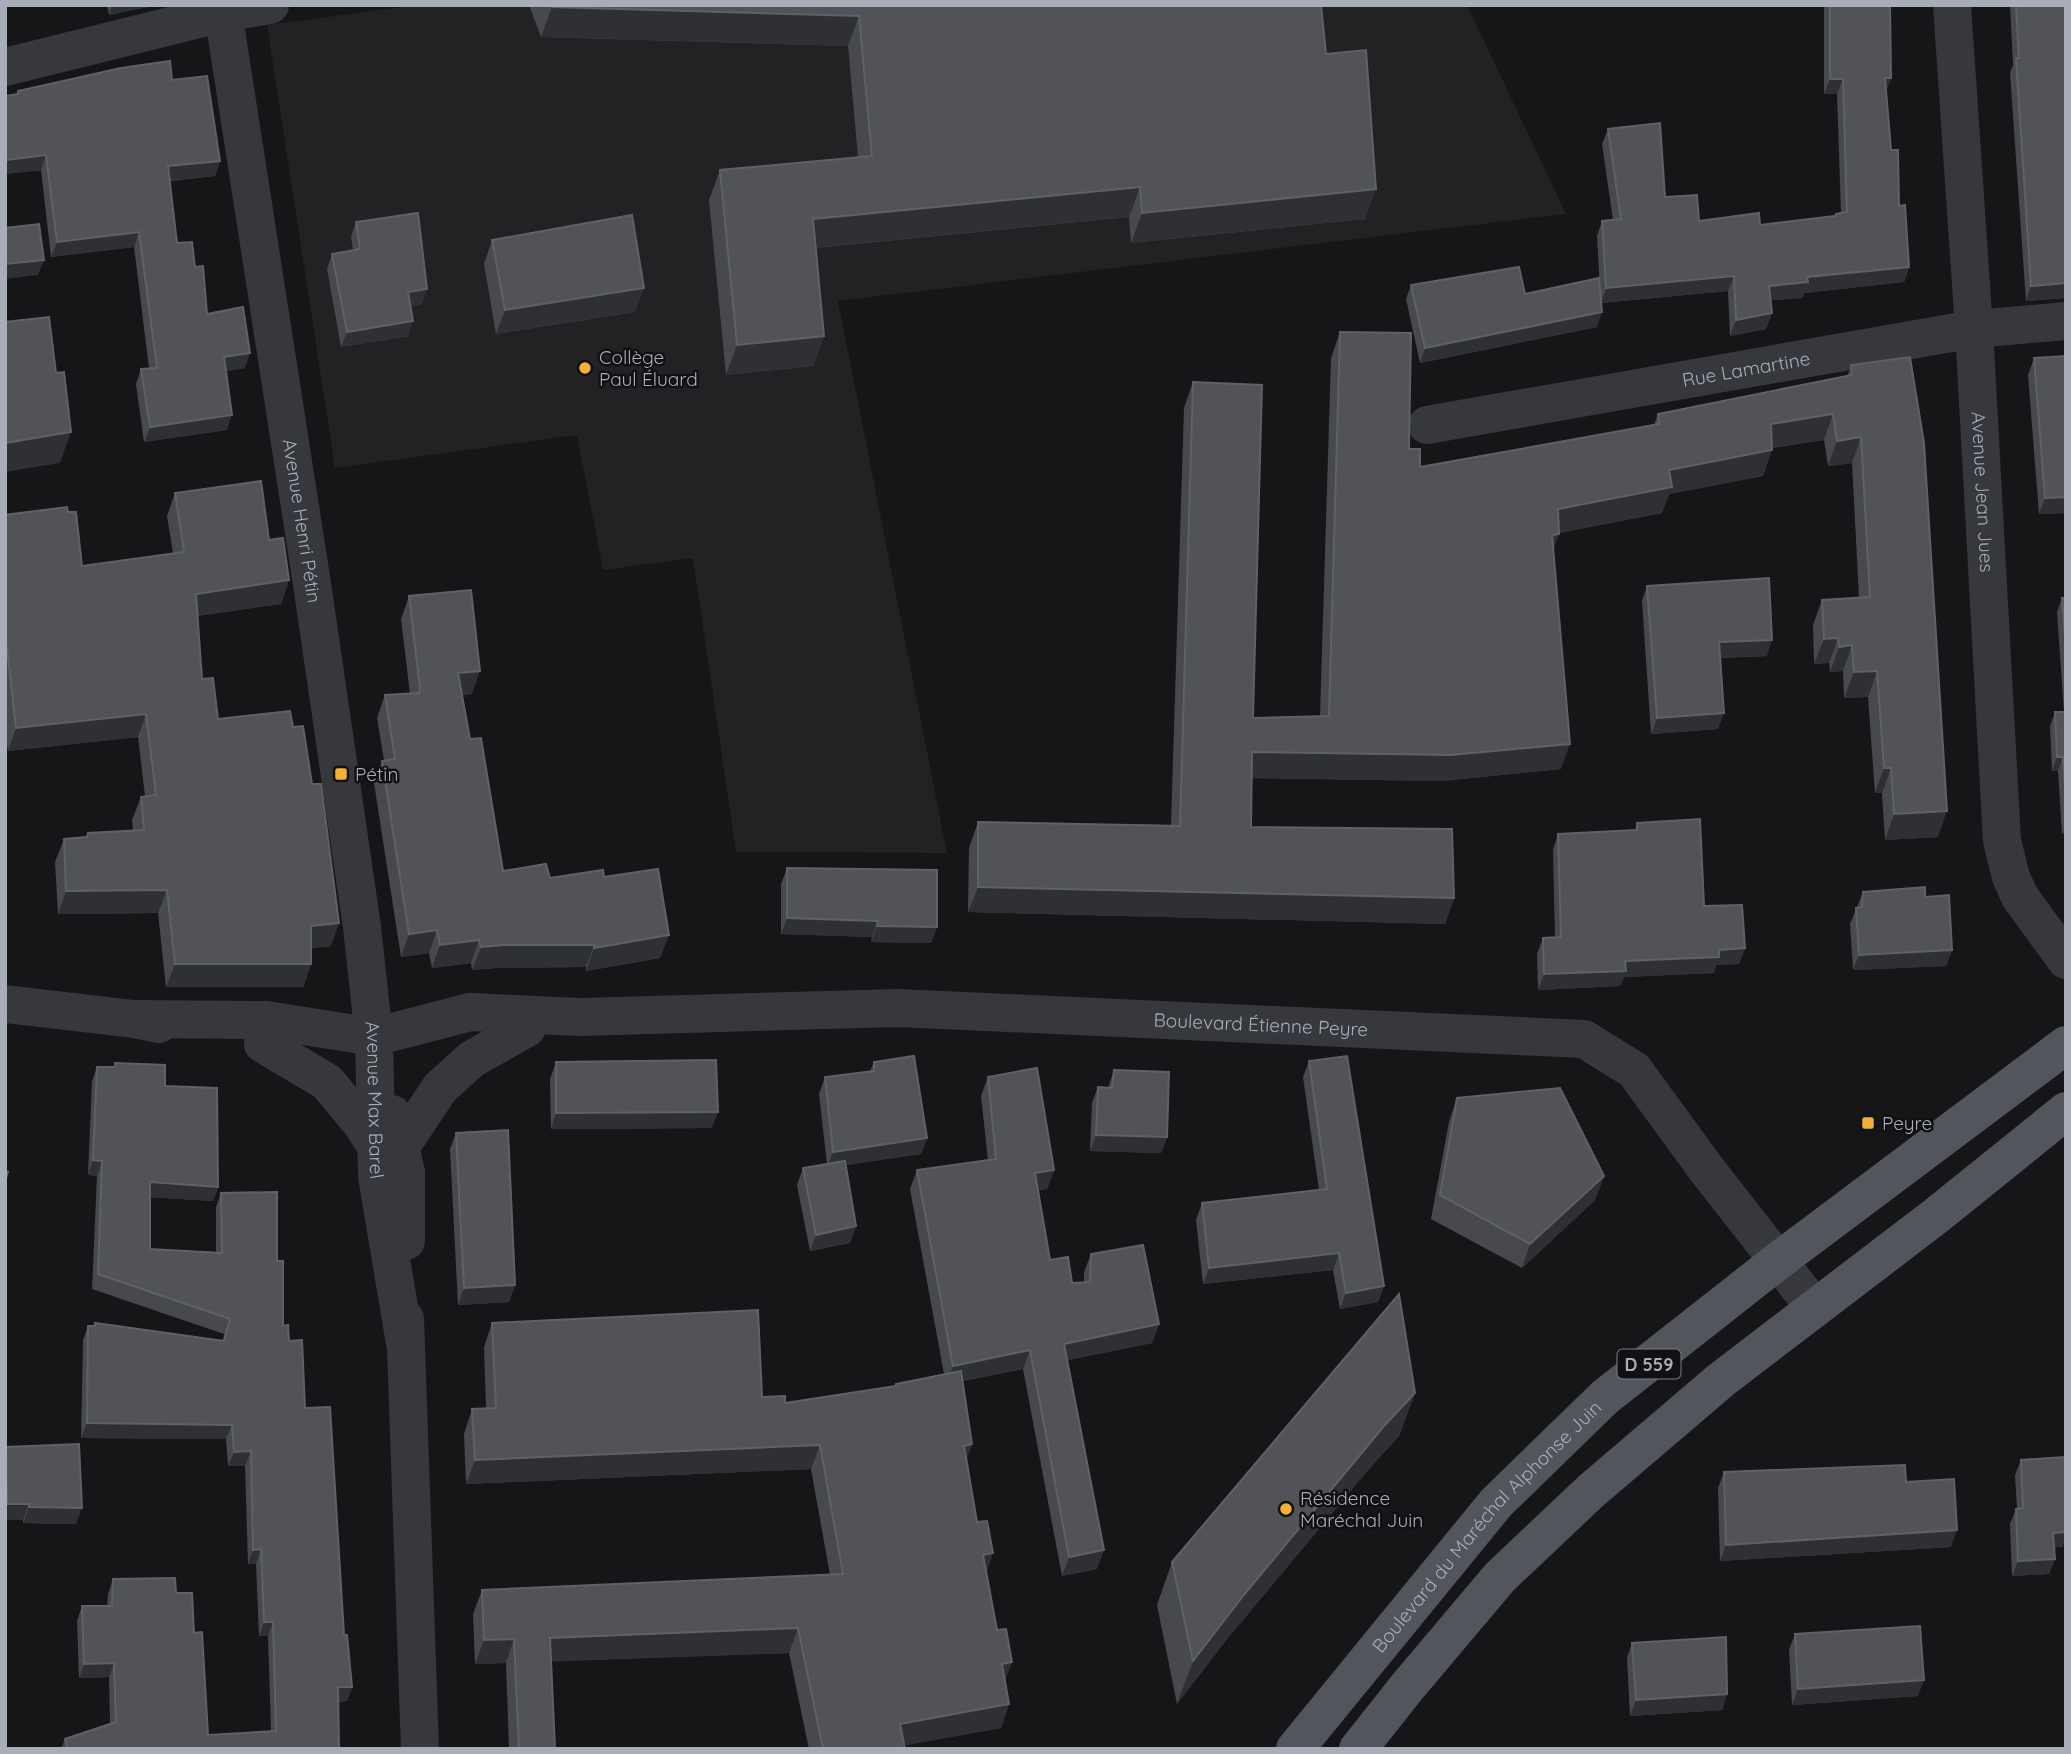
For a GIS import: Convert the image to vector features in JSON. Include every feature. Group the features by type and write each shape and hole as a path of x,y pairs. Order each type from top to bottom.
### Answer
{"main road":[{"name":"Boulevard du Maréchal Alphonse Juin","path":"1294,1749 1496,1503 1605,1397 1778,1261 2066,1045"},
{"name":"D 559","path":"1358,1749 1500,1577 1591,1491 1721,1380 1937,1215 2066,1111"}],"street":[{"path":"5,67 222,9 270,5"},
{"name":"Avenue Jean Jues","path":"1952,5 1974,329 2002,841 2011,877 2020,897 2066,960"},
{"name":"Avenue Henri Pétin","path":"222,9 339,761 374,1037"},
{"name":"Rue Lamartine","path":"1427,425 1974,329 2066,321"},
{"path":"5,1004 134,1019 263,1044 374,1037"},
{"name":"Boulevard Étienne Peyre","path":"374,1037 470,1012 581,1017 898,1008 1584,1039 1634,1070 1815,1308"},
{"name":"Boulevard Étienne Peyre","path":"374,1037 472,1039 581,1017"},
{"path":"134,1019 266,1020 374,1037"},
{"path":"263,1044 327,1082 362,1125 388,1148 440,1088 472,1059 527,1028"},
{"name":"Avenue Max Barel","path":"374,1037 388,1148 377,1176 404,1343 420,1749"}],"shaded area":[{"name":"Collège Paul Éluard","path":"418,5 1467,5 1566,214 838,301 947,853 736,852 693,558 603,570 577,435 335,468 267,25"}],"building":[{"path":"551,5 1321,5 1326,54 1366,50 1376,189 1142,213 1140,187 813,219 824,336 737,345 720,170 872,156 859,16"},
{"path":"1830,5 1890,5 1891,78 1885,78 1891,150 1898,150 1899,206 1905,205 1909,267 1807,277 1808,282 1769,286 1772,313 1736,320 1734,276 1606,288 1602,221 1621,219 1608,129 1660,123 1665,197 1697,195 1699,221 1759,213 1760,225 1835,216 1847,212 1843,79 1830,79"},
{"path":"2016,5 2066,5 2066,283 2031,286 2016,58 2019,58"},
{"path":"170,61 172,80 207,76 220,161 168,166 177,243 192,242 195,267 203,266 207,314 243,307 250,353 224,357 232,415 150,427 141,369 157,368 139,232 57,242 46,155 5,160 5,96 121,68"},
{"path":"418,213 427,289 408,292 413,321 347,332 332,254 360,249 356,222"},
{"path":"632,215 644,288 505,310 492,240"},
{"path":"39,224 44,260 5,264 5,228"},
{"path":"1519,267 1525,294 1599,278 1602,312 1425,348 1411,285"},
{"path":"49,317 56,373 64,372 71,432 5,443 5,322"},
{"path":"1340,332 1411,333 1409,449 1420,449 1420,467 1659,424 1658,414 1852,375 1851,365 1910,357 1924,443 1947,811 1894,814 1891,768 1884,768 1877,671 1854,672 1852,645 1839,647 1838,638 1824,639 1822,600 1870,597 1861,437 1837,441 1833,414 1771,424 1772,450 1669,470 1672,487 1558,509 1559,534 1552,535 1570,744 1451,755 1252,752 1251,827 1452,829 1454,898 978,887 978,822 1180,826 1193,382 1262,385 1253,718 1329,716"},
{"path":"2066,356 2066,497 2045,498 2034,358"},
{"path":"261,481 269,540 283,538 289,580 196,594 202,679 213,678 218,719 290,711 293,727 303,726 312,784 321,784 339,923 311,926 311,964 175,964 167,890 66,891 64,839 87,837 88,833 144,830 141,797 156,795 146,714 16,728 5,630 5,515 67,507 68,512 76,512 82,566 184,552 175,493"},
{"path":"1769,578 1772,640 1719,642 1724,713 1657,718 1647,586"},
{"path":"471,590 480,671 458,673 470,739 481,738 503,871 546,864 550,878 603,870 604,877 658,869 669,935 594,948 594,945 481,947 479,940 440,945 437,930 409,934 382,761 395,759 385,695 419,693 420,689 409,596"},
{"path":"2062,598 2066,598 2066,648"},
{"path":"2055,712 2066,712 2066,801 2063,757 2057,757"},
{"path":"1700,819 1704,906 1742,905 1745,948 1719,950 1719,957 1625,961 1626,971 1544,974 1543,938 1561,937 1558,834 1637,830 1637,823"},
{"path":"787,868 937,870 937,927 877,926 878,921 787,918"},
{"path":"1925,887 1925,897 1949,895 1952,950 1859,955 1856,908 1862,907 1863,892"},
{"path":"914,1056 927,1138 833,1152 825,1077 874,1071 874,1062"},
{"path":"1347,1056 1384,1286 1346,1293 1339,1253 1209,1268 1202,1203 1327,1189 1309,1061"},
{"path":"716,1060 718,1112 556,1113 556,1062"},
{"path":"115,1063 165,1065 165,1086 217,1088 218,1187 150,1182 150,1249 222,1253 221,1193 277,1192 277,1261 283,1261 283,1326 288,1325 289,1341 302,1340 305,1408 330,1407 344,1635 347,1635 352,1687 338,1687 339,1749 68,1749 65,1739 116,1722 114,1663 84,1664 82,1606 112,1606 113,1579 175,1578 176,1593 192,1593 194,1633 202,1632 208,1735 276,1731 273,1622 264,1622 261,1549 253,1550 251,1451 234,1452 232,1425 87,1423 88,1326 95,1326 95,1323 224,1341 230,1319 98,1274 102,1161 93,1160 97,1067 115,1067"},
{"path":"1037,1068 1054,1170 1035,1173 1050,1260 1068,1257 1072,1283 1090,1282 1091,1254 1143,1245 1159,1324 1064,1344 1104,1550 1069,1557 1030,1350 953,1366 917,1170 996,1159 988,1077"},
{"path":"1114,1070 1169,1072 1167,1137 1096,1135 1098,1087 1112,1088"},
{"path":"1560,1088 1604,1176 1530,1244 1440,1195 1457,1098"},
{"path":"508,1130 515,1285 464,1288 456,1133"},
{"path":"845,1161 856,1226 816,1235 803,1168"},
{"name":"Résidence Maréchal Juin","path":"1399,1294 1415,1393 1384,1426 1243,1596 1193,1661 1172,1562"},
{"path":"758,1310 762,1397 785,1396 785,1403 896,1386 961,1371 972,1444 964,1446 977,1522 987,1521 993,1553 983,1555 997,1630 1006,1629 1012,1662 1002,1664 1009,1704 900,1724 905,1749 823,1749 798,1628 550,1638 555,1749 519,1749 514,1639 484,1640 482,1590 843,1574 820,1445 475,1460 472,1409 496,1408 492,1323"},
{"path":"79,1444 82,1508 7,1504 6,1447"},
{"path":"2064,1457 2066,1532 2053,1533 2055,1559 2018,1561 2016,1509 2023,1508 2021,1460"},
{"path":"1905,1465 1906,1482 1954,1479 1957,1530 1726,1545 1724,1472"},
{"path":"1920,1626 1924,1680 1798,1689 1795,1634"},
{"path":"1726,1637 1727,1694 1636,1700 1632,1643"}],"place":[{"name":"Collège Paul Éluard","path":"585,368"},
{"name":"Pétin","path":"341,774"},
{"name":"Peyre","path":"1868,1123"},
{"name":"Résidence Maréchal Juin","path":"1286,1509"}]}
